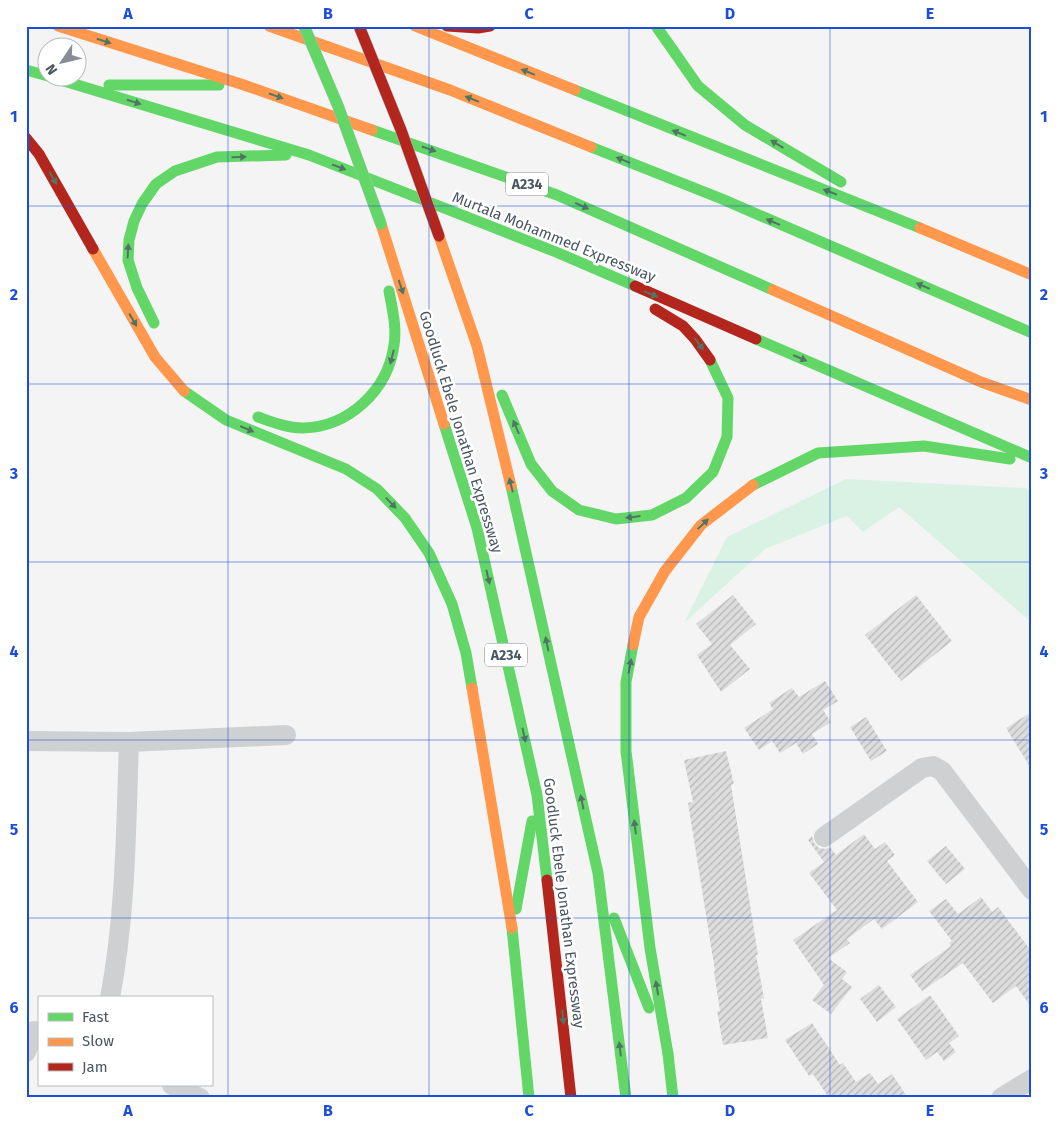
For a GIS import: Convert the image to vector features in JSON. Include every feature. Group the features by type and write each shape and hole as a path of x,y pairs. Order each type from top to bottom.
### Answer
{"main road":[{"name":"A234","path":"58,26 244,85 557,195 963,374 1032,400"},
{"path":"269,26 450,90 731,203 1032,333"},
{"name":"Goodluck Ebele Jonathan Expressway","path":"304,26 338,106 381,224 477,528 537,794 571,1098"},
{"name":"Goodluck Ebele Jonathan Expressway","path":"359,26 401,130 477,346 525,543 598,873 626,1098"},
{"path":"415,26 892,216 1032,275"},
{"path":"447,26 478,28 490,26"},
{"path":"656,26 698,86 745,125 846,185 892,216"},
{"path":"88,86 244,85"},
{"name":"Murtala Mohammed Expressway","path":"87,88 309,155 556,252 1032,458"},
{"path":"26,138 39,154 155,357 186,393 226,420 346,469 377,489 405,518 428,553 452,604 466,653 512,928 529,1098"},
{"path":"160,333 137,288 128,260 129,240 134,222 142,204 156,184 175,171 217,157 309,155"},
{"path":"248,411 264,420 292,428 322,427 351,414 374,395 388,372 394,350 395,336 388,285 386,239"},
{"path":"477,346 505,402 532,464 552,491 579,510 616,519 652,515 686,498 713,472 727,437 728,398 713,364 683,326 662,312 556,252"},
{"path":"674,1098 650,948 626,751 626,682 639,617 665,571 701,524 752,486 818,453 924,446 1032,462"},
{"path":"512,928 537,794"},
{"path":"598,873 634,972 668,1054"}],"street":[{"path":"26,741 129,742 286,735"},
{"path":"110,996 116,967 124,874 129,742"},
{"path":"824,837 922,768 932,766 942,771 1032,890"},
{"path":"26,1052 33,1031"},
{"path":"1001,1098 1032,1079"},
{"path":"174,1086 200,1098"}],"green space":[{"path":"846,479 1025,488 1032,492 1032,623 899,507 863,532 847,516 765,549 684,623 727,537"}],"building":[{"path":"733,595 756,624 730,645 750,669 721,692 697,655 712,644 696,624"},
{"path":"916,595 952,641 901,681 865,635"},
{"path":"825,681 838,701 823,710 831,722 812,734 818,744 803,754 796,743 780,753 772,741 759,750 744,728 773,709 769,703 792,688 799,697"},
{"path":"1032,712 1032,770 1006,728"},
{"path":"866,717 887,751 871,761 850,727"},
{"path":"726,751 734,784 731,785 758,955 756,955 764,998 761,999 768,1038 723,1045 717,1011 720,1011 715,971 688,803 693,802 684,760"},
{"path":"864,834 875,849 885,842 895,855 887,861 918,902 882,929 874,919 847,939 850,943 828,958 847,972 842,979 852,987 831,1014 812,1000 824,985 793,940 837,910 809,873 824,862 808,840 812,836 814,843 819,848 825,849 830,847 836,855"},
{"path":"946,846 965,869 946,884 927,861"},
{"path":"981,897 992,912 998,907 1032,952 1032,1008 1016,986 993,1003 963,963 922,991 910,975 951,946 949,943 952,941 929,911 946,899 958,914"},
{"path":"879,985 896,1007 877,1022 860,999"},
{"path":"930,995 959,1036 949,1043 956,1052 944,1061 937,1052 926,1060 897,1019"},
{"path":"812,1023 840,1065 843,1063 856,1082 870,1073 878,1084 892,1074 908,1098 829,1098 813,1074 809,1076 785,1040"}],"traffic: fast":[{"path":"304,26 338,106 381,224"},
{"path":"656,26 698,86 745,125 841,182"},
{"path":"26,70 38,73"},
{"path":"109,85 219,85"},
{"path":"87,88 309,155 556,252 635,286"},
{"path":"575,90 920,228"},
{"path":"372,130 557,195 773,290"},
{"path":"591,147 722,199 1032,333"},
{"path":"154,323 137,288 128,260 129,240 134,221 142,204 156,184 175,171 217,157 286,155"},
{"path":"258,417 291,427 320,426 336,421 363,403 375,391 384,377 394,345 395,324 389,291"},
{"path":"756,339 1032,458"},
{"path":"502,395 531,464 552,491 579,510 616,519 652,515 686,498 713,472 727,437 728,398 710,360"},
{"path":"184,391 226,420 346,469 377,489 405,518 429,553 452,604 466,653 472,688"},
{"path":"444,424 477,528 537,795 547,880"},
{"path":"753,485 818,453 924,446 1010,459"},
{"path":"511,486 598,873 626,1098"},
{"path":"633,645 626,682 626,751 650,948 668,1054"},
{"path":"516,909 532,821"},
{"path":"614,918 649,1008"},
{"path":"512,928 529,1098"},
{"path":"668,1054 673,1098"}],"traffic: slow":[{"path":"58,26 244,85 372,130"},
{"path":"269,26 450,90 591,147"},
{"path":"415,26 575,90"},
{"path":"381,224 444,424"},
{"path":"920,228 1032,275"},
{"path":"439,236 477,346 511,486"},
{"path":"93,249 155,357 184,391"},
{"path":"773,290 981,382 1032,400"},
{"path":"633,645 639,617 665,571 701,525 753,485"},
{"path":"472,688 512,928"}],"traffic: jam":[{"path":"359,26 401,130 439,236"},
{"path":"447,26 478,28 490,26"},
{"path":"26,138 39,154 93,249"},
{"path":"635,286 756,339"},
{"path":"655,309 683,326 710,360"},
{"path":"547,880 571,1098"}]}
